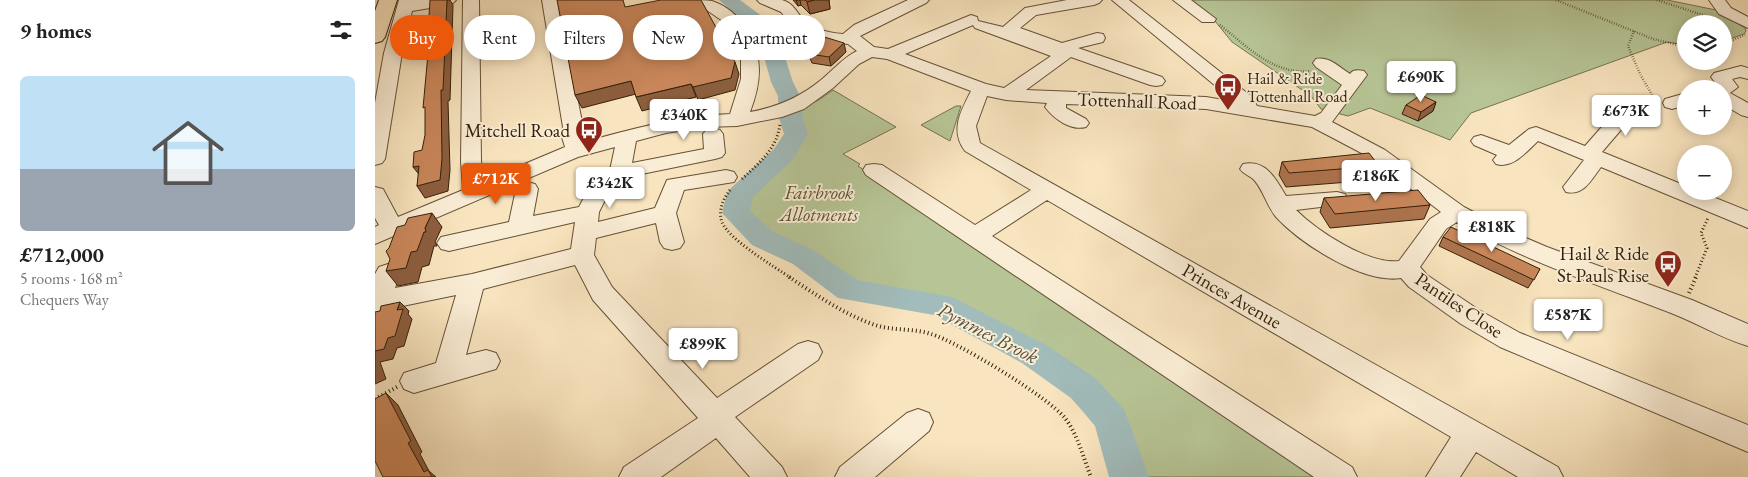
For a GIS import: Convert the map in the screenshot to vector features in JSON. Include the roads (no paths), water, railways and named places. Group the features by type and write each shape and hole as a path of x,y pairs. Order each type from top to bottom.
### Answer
{"highway":[{"path":"375,37 396,2"}],"street":[{"path":"375,159 391,60 396,2 448,0"},
{"path":"471,0 471,161 474,194"},
{"path":"550,0 573,127 571,134 577,151"},
{"path":"701,0 733,21 738,27 750,53 752,62 747,94 737,120"},
{"path":"375,194 383,233 577,151 664,127 703,121 737,120 775,113 797,105 827,84 853,60 869,51 852,39 840,39 823,35 801,26 790,12 774,2 765,0"},
{"path":"852,39 851,34 860,28 921,0"},
{"path":"1094,0 1031,11 1009,30 1156,81"},
{"path":"1181,0 1213,21"},
{"path":"1717,0 1725,11 1748,23"},
{"path":"1125,1 1245,101 1250,110"},
{"path":"890,54 976,22 1063,56 1008,94"},
{"path":"1061,48 1097,38"},
{"name":"Tottenhall Road","path":"869,51 890,54 981,89 1008,94 1059,98 1206,103 1317,122 1378,154 1456,212 1497,235 1538,253 1683,307 1748,336"},
{"path":"1317,122 1328,117 1355,79 1321,66"},
{"path":"1723,80 1720,77 1741,71 1748,74"},
{"name":"Princes Avenue","path":"981,89 974,102 965,130 966,140 972,146 1547,477"},
{"path":"1059,98 1055,107 1059,112 1079,123"},
{"path":"1732,101 1748,110"},
{"path":"1594,156 1628,109 1639,113 1664,103"},
{"path":"1506,157 1536,133 1748,220"},
{"path":"713,134 715,153 620,172 596,195 585,234 602,293 771,477"},
{"path":"620,172 627,136"},
{"path":"874,170 1341,477"},
{"path":"672,242 665,213 675,185 726,178"},
{"path":"1337,199 1265,183 1287,216 1324,242 1378,269 1406,274"},
{"path":"519,227 527,189"},
{"path":"976,236 1046,190"},
{"name":"Pantiles Close","path":"1456,212 1438,224 1406,274 1470,317 1511,340 1748,439"},
{"path":"376,305 471,283 585,234 665,213"},
{"path":"449,243 519,227 585,234"},
{"path":"376,305 388,273"},
{"path":"448,372 471,283"},
{"path":"635,477 808,352"},
{"path":"414,381 487,361"},
{"path":"851,477 918,422"},
{"path":"1442,477 1471,433"}],"lane":[{"path":"1481,140 1506,157"},
{"path":"1574,187 1594,156"}],"waterway":[{"name":"Pymmes Brook","path":"728,0 756,21 769,39 782,82 789,96 791,118 796,134 784,154 740,194 736,213 762,238 803,257 849,290 941,305 1034,354 1083,388 1098,403 1111,420 1129,477"}],"place":[{"name":"Hail & Ride Tottenhall Road","path":"1228,111"},
{"name":"Mitchell Road","path":"589,154"},
{"name":"Hail & Ride St Pauls Rise","path":"1668,288"}],"park label":[{"name":"Fairbrook Allotments","path":"819,203"}]}
